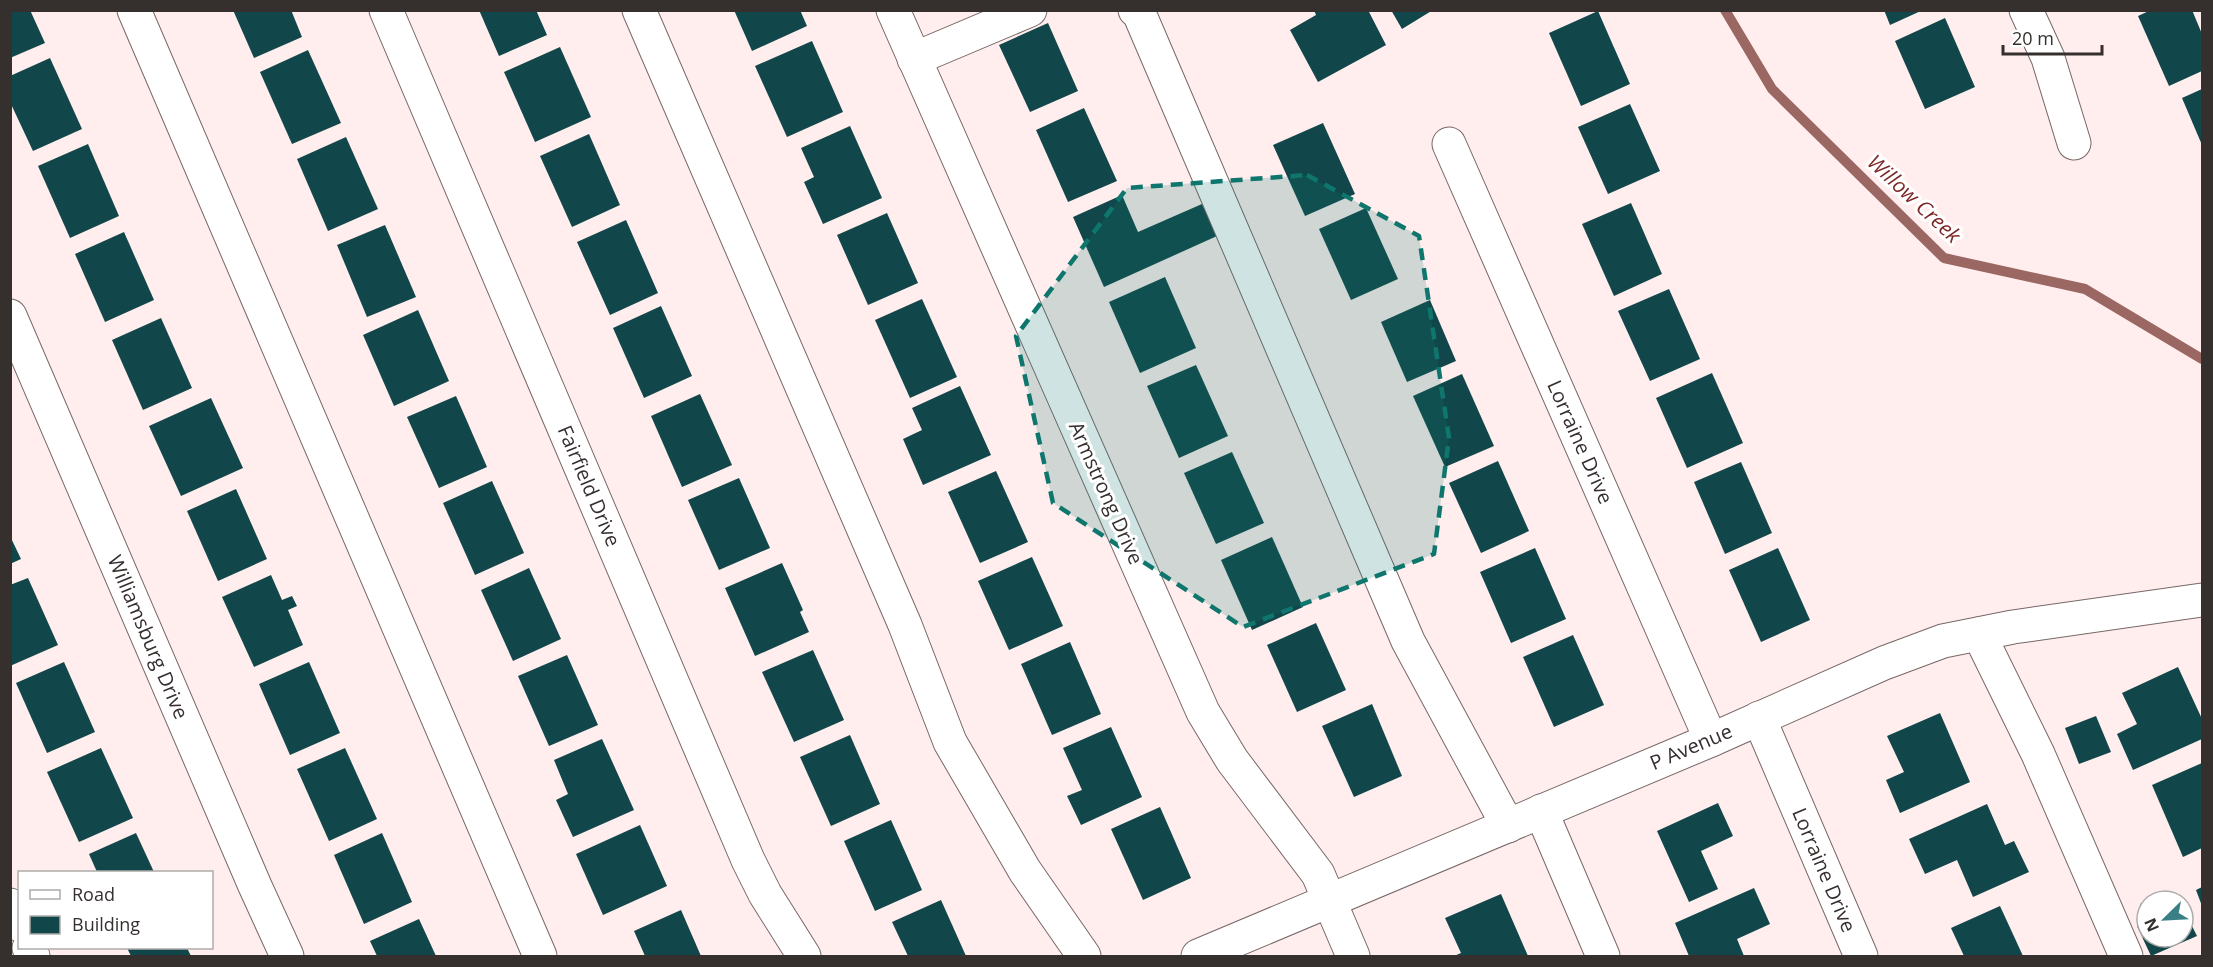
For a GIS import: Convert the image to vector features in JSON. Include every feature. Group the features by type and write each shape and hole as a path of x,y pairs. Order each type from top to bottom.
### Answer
{"street":[{"path":"134,10 540,957"},
{"name":"Fairfield Drive","path":"386,10 748,860 765,894 804,957"},
{"path":"639,10 905,626 950,742 1025,871 1084,957"},
{"name":"Armstrong Drive","path":"893,10 1203,712 1232,760 1318,874 1353,957"},
{"path":"914,59 1030,10"},
{"path":"1135,10 1139,14 1408,641 1508,826"},
{"path":"2026,10 2048,58 2074,143"},
{"name":"Lorraine Drive","path":"1449,144 1711,740"},
{"name":"Williamsburg Drive","path":"10,316 287,957"},
{"name":"P Avenue","path":"1198,957 1711,740 1884,663 1943,641 2202,600"},
{"path":"1979,634 2038,754 2126,957"},
{"name":"Lorraine Drive","path":"1759,718 1861,957"},
{"path":"1541,812 1603,957"},
{"path":"10,905 18,921"}],"highlighted area":[{"path":"1307,175 1419,236 1449,438 1434,554 1243,627 1053,503 1016,336 1127,188"}],"building":[{"path":"10,10 30,10 45,43 10,58"},
{"path":"233,10 291,10 302,37 254,58"},
{"path":"479,10 536,10 547,35 499,56"},
{"path":"734,10 800,10 807,26 752,51"},
{"path":"1314,10 1368,10 1386,45 1318,82 1290,30 1316,15"},
{"path":"1391,10 1433,10 1402,29"},
{"path":"1884,10 1923,10 1890,25"},
{"path":"2151,10 2192,10 2202,34 2202,71 2169,86 2138,16"},
{"path":"1598,11 1630,84 1581,106 1549,33"},
{"path":"1945,18 1975,87 1925,109 1895,41"},
{"path":"1048,23 1078,91 1030,112 999,45"},
{"path":"812,41 843,112 787,137 755,66"},
{"path":"560,47 591,117 535,142 504,72"},
{"path":"308,50 341,123 292,144 260,72"},
{"path":"50,58 82,129 33,151 10,102 10,76"},
{"path":"2202,89 2202,145 2182,98"},
{"path":"1630,104 1660,171 1608,194 1578,127"},
{"path":"1084,108 1117,181 1068,202 1036,130"},
{"path":"1323,123 1355,194 1305,216 1273,145"},
{"path":"850,126 882,198 823,224 804,182 814,177 801,148"},
{"path":"589,134 620,205 572,227 540,156"},
{"path":"346,137 378,209 328,231 297,159"},
{"path":"88,144 119,216 70,238 38,166"},
{"path":"1122,195 1138,232 1202,204 1217,236 1104,287 1073,217"},
{"path":"1631,203 1662,274 1614,296 1582,224"},
{"path":"1366,208 1398,279 1351,300 1319,229"},
{"path":"887,213 918,283 868,305 837,235"},
{"path":"626,220 658,293 610,315 577,242"},
{"path":"385,225 416,297 367,317 337,245"},
{"path":"124,232 154,300 105,322 75,254"},
{"path":"1165,277 1196,348 1140,373 1109,302"},
{"path":"1669,289 1700,359 1650,381 1618,311"},
{"path":"922,299 957,377 910,398 875,320"},
{"path":"1430,300 1456,361 1407,382 1381,322"},
{"path":"661,306 692,376 644,398 613,328"},
{"path":"418,310 449,381 394,406 363,335"},
{"path":"161,318 192,388 143,410 112,340"},
{"path":"1196,365 1228,436 1179,458 1147,386"},
{"path":"1712,373 1743,443 1687,468 1656,398"},
{"path":"1462,374 1494,446 1445,467 1413,396"},
{"path":"960,386 991,455 923,485 903,439 922,430 912,408"},
{"path":"700,394 732,465 682,487 651,416"},
{"path":"456,396 487,467 439,488 407,417"},
{"path":"211,398 243,468 181,496 149,426"},
{"path":"1232,452 1264,523 1216,544 1184,473"},
{"path":"1498,461 1529,531 1481,553 1449,483"},
{"path":"1741,462 1772,533 1725,554 1694,482"},
{"path":"996,471 1028,542 980,563 948,492"},
{"path":"739,478 770,548 719,570 688,500"},
{"path":"492,481 524,553 475,575 443,503"},
{"path":"236,489 267,559 218,581 187,511"},
{"path":"10,536 21,559 10,564"},
{"path":"1272,537 1303,607 1252,630 1221,560"},
{"path":"1535,548 1566,619 1511,643 1480,572"},
{"path":"1778,548 1810,620 1761,642 1729,570"},
{"path":"1032,557 1063,626 1009,650 978,581"},
{"path":"782,563 803,610 800,612 809,632 755,656 725,588"},
{"path":"529,568 561,639 513,661 481,590"},
{"path":"271,575 282,600 292,596 297,606 288,610 303,645 254,667 222,597"},
{"path":"28,578 58,645 10,666 10,585"},
{"path":"1316,623 1346,690 1297,712 1267,645"},
{"path":"1573,635 1604,705 1554,727 1523,657"},
{"path":"1070,642 1101,714 1052,735 1021,664"},
{"path":"813,650 844,720 794,742 762,672"},
{"path":"567,655 598,725 549,746 518,676"},
{"path":"64,662 95,732 47,753 16,683"},
{"path":"309,662 340,733 290,755 259,684"},
{"path":"2178,667 2202,719 2202,739 2133,770 2117,734 2137,724 2122,693"},
{"path":"1372,704 1402,776 1354,797 1322,726"},
{"path":"1940,713 1970,782 1900,813 1886,780 1904,772 1887,736"},
{"path":"2096,716 2111,752 2079,764 2065,728"},
{"path":"1111,727 1142,797 1081,825 1067,796 1082,790 1063,748"},
{"path":"850,735 880,804 831,826 800,757"},
{"path":"602,739 634,810 573,837 556,800 568,794 554,760"},
{"path":"101,748 133,818 79,842 47,772"},
{"path":"345,748 377,819 329,841 297,769"},
{"path":"2202,763 2202,848 2183,857 2152,785"},
{"path":"1718,803 1733,836 1701,851 1718,889 1689,902 1657,831"},
{"path":"1987,804 2005,845 2014,841 2029,872 1973,897 1957,860 1925,874 1909,839"},
{"path":"1160,807 1191,878 1143,900 1111,829"},
{"path":"891,820 922,890 875,911 844,841"},
{"path":"640,825 667,886 603,915 576,854"},
{"path":"136,833 154,871 97,871 89,854"},
{"path":"382,833 412,902 364,924 334,855"},
{"path":"2202,887 2202,906 2196,890"},
{"path":"1754,888 1770,924 1737,939 1744,956 1689,956 1675,923"},
{"path":"1501,894 1528,956 1454,956 1461,953 1445,918"},
{"path":"941,900 966,956 908,956 892,922"},
{"path":"2000,906 2023,956 1964,956 1951,928"},
{"path":"681,910 701,956 645,956 634,931"},
{"path":"419,919 436,956 377,956 370,941"},
{"path":"128,949 188,949 191,956 131,956"},
{"path":"2148,949 2167,949 2151,956"}],"waterway":[{"name":"Willow Creek","path":"1725,10 1772,89 1944,258 2085,289 2202,359"}]}
